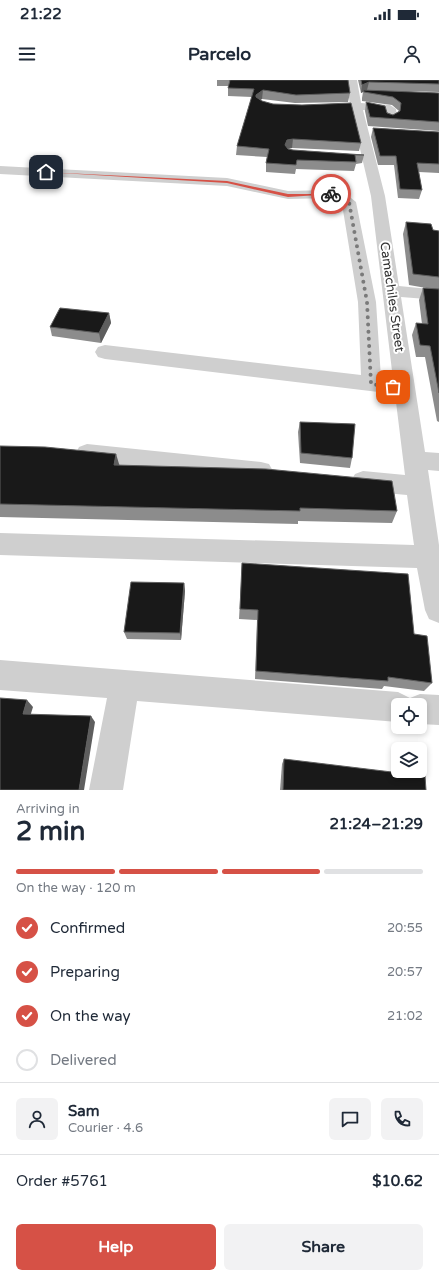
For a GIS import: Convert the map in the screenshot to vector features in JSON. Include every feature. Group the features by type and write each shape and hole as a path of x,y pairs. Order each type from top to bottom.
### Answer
{"street":[{"name":"Camachiles Street","path":"356,94 378,125 362,158 378,196 428,557 439,610"},
{"path":"356,94 390,109 378,125"},
{"path":"0,170 227,182 288,195 332,194 341,197 349,202 367,302 371,384"},
{"path":"391,291 439,295"},
{"path":"105,352 404,388"},
{"path":"68,451 280,473"},
{"path":"414,460 439,462"},
{"path":"343,479 418,486"},
{"path":"0,544 428,557"},
{"path":"0,676 391,706"},
{"path":"106,790 124,686"},
{"path":"427,709 439,710"}],"building":[{"path":"230,80 348,80 350,93 296,95 263,90 256,95 256,97 262,101 273,104 302,105 351,103 361,143 293,139 287,140 285,145 288,149 293,150 364,155 355,155 356,162 297,160 296,165 266,163 269,149 237,146 254,89 228,88"},
{"path":"361,80 439,80 439,84 369,82 362,85"},
{"path":"363,90 439,93 439,122 370,117 366,102 385,106 387,113 393,115 400,111 401,103 393,97 364,92"},
{"path":"373,128 439,132 439,164 417,163 422,190 400,189 396,156 380,156"},
{"path":"406,222 431,224 433,230 439,231 439,277 413,274"},
{"path":"423,288 439,289 439,393 430,346 420,345 416,323 428,324"},
{"path":"60,308 109,313 99,333 50,327"},
{"path":"300,422 355,424 352,458 301,453"},
{"path":"0,446 45,447 116,454 114,465 266,469 392,481 397,511 300,508 300,511 0,504"},
{"path":"242,563 408,574 414,634 427,636 432,683 388,677 388,681 256,671 258,610 240,609"},
{"path":"131,582 184,583 180,633 124,632"},
{"path":"0,698 27,700 23,714 91,716 79,790 0,790"},
{"path":"284,759 391,772 391,778 425,778 426,790 283,790"}],"way so far":[{"path":"331,194 341,197 349,202 367,302 371,384 393,387"}],"route":[{"path":"46,172 227,182 288,195 331,194"}]}
